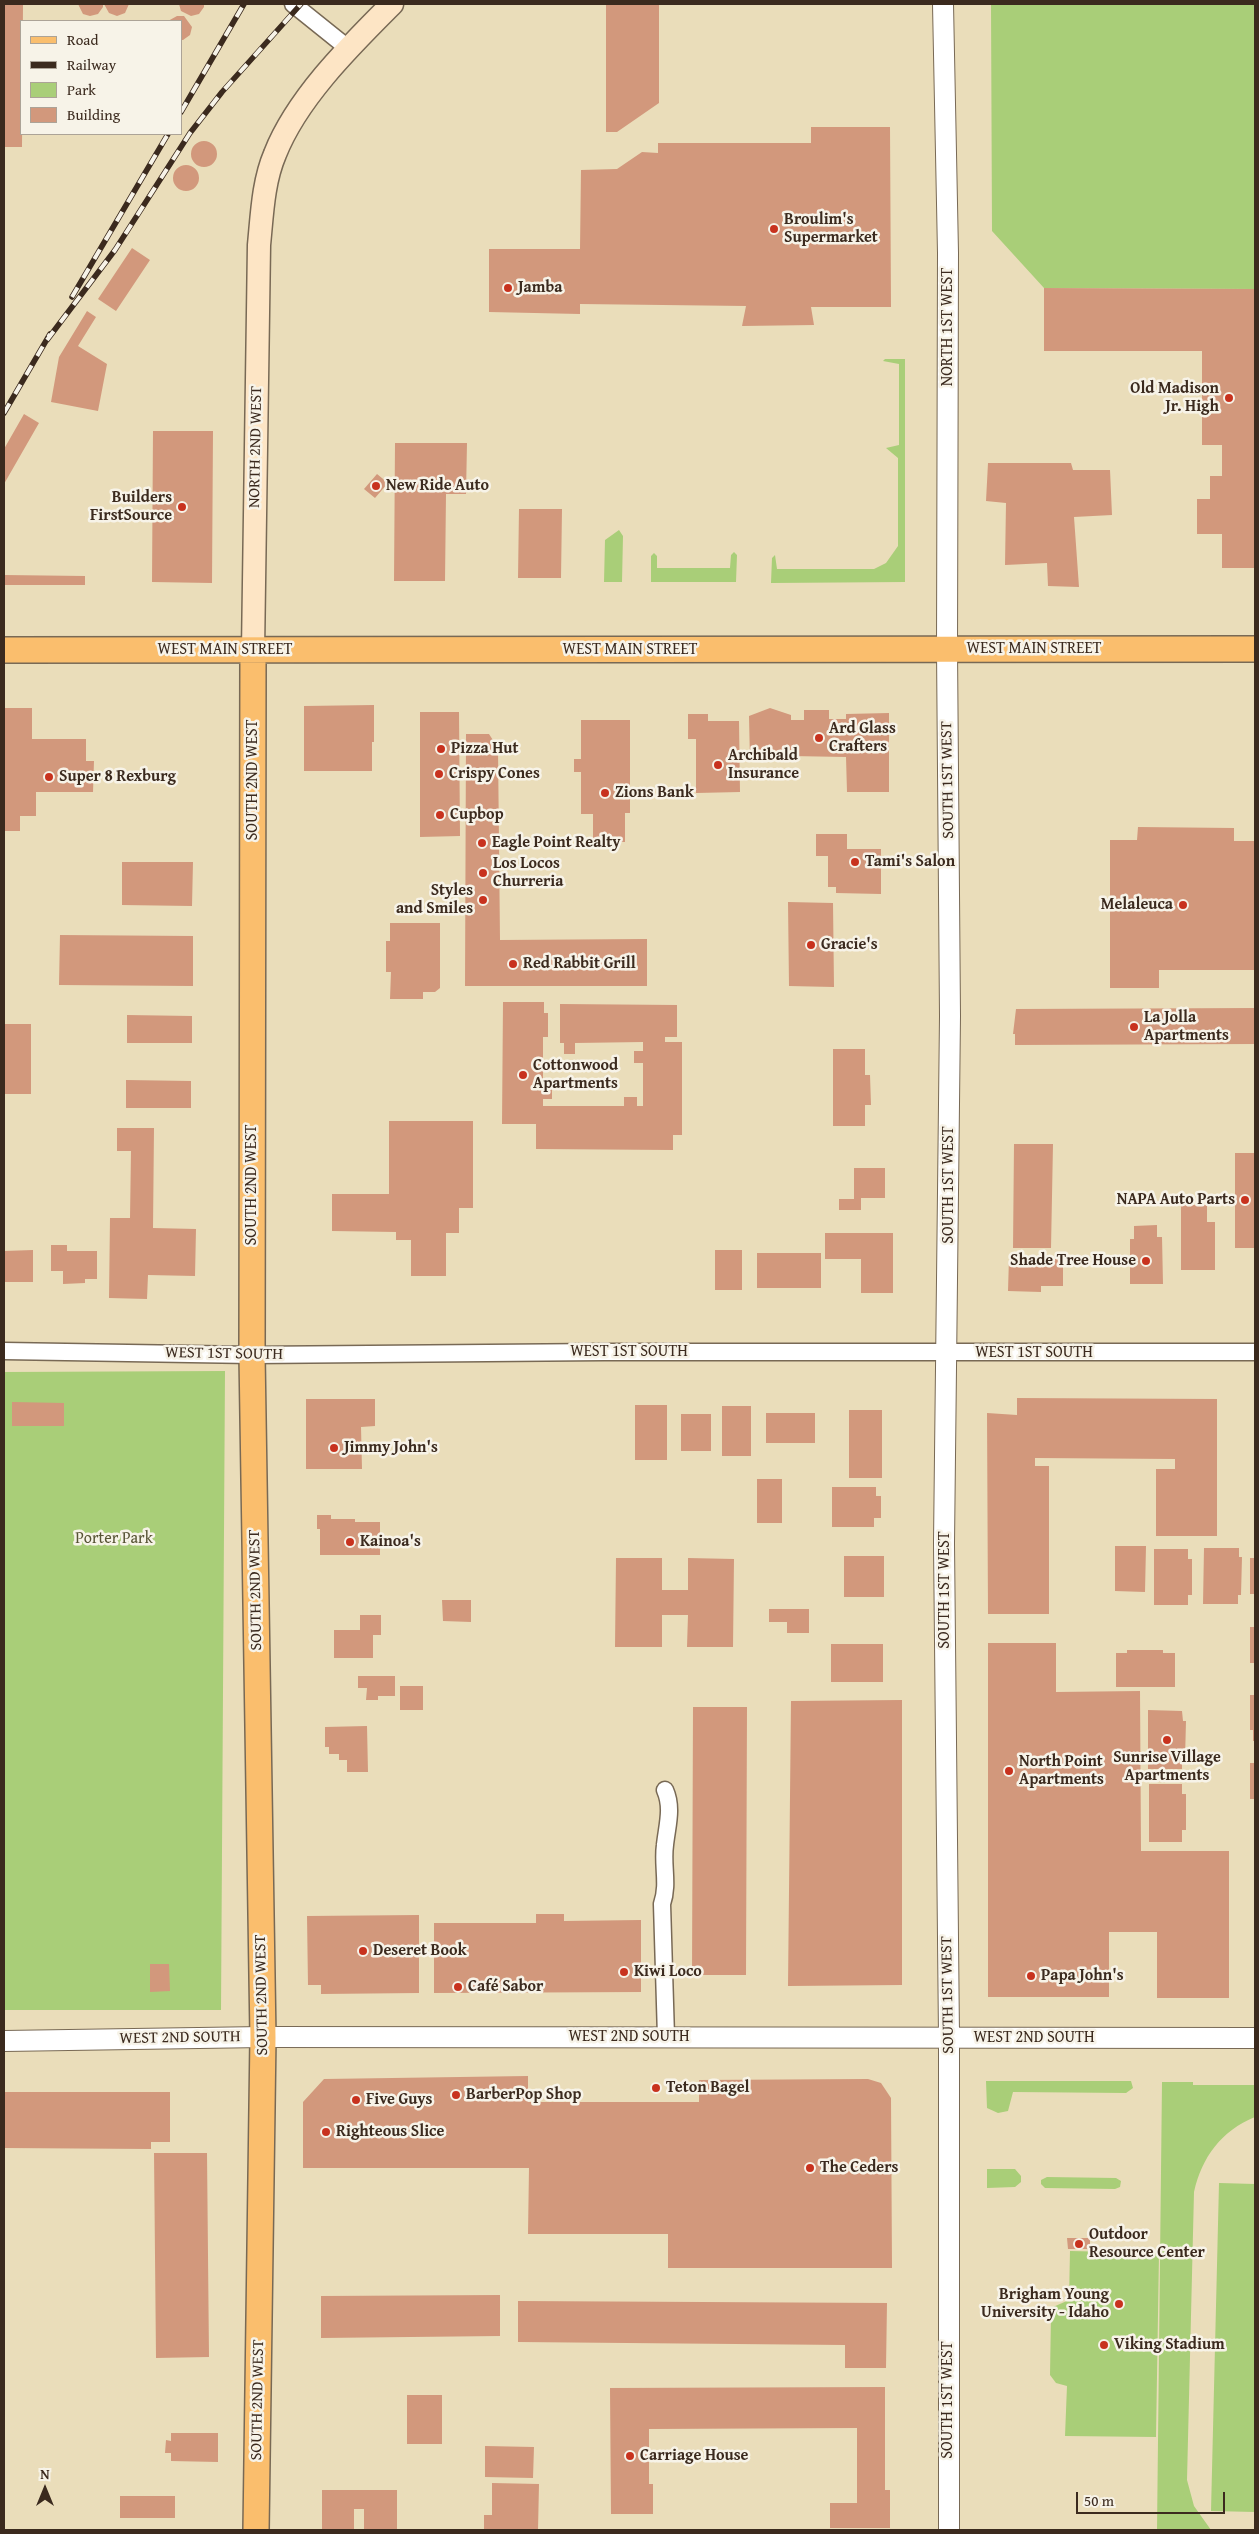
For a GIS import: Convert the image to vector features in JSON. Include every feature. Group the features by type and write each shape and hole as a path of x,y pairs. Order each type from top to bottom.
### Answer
{"main road":[{"name":"NORTH 2ND WEST","path":"253,650 259,245 266,183 274,155 305,103 349,49 392,4"},
{"name":"WEST MAIN STREET","path":"4,650 1255,649"},
{"name":"SOUTH 2ND WEST","path":"253,650 252,1355 262,2037 256,2530"}],"street":[{"path":"293,4 349,49"},
{"name":"NORTH 1ST WEST","path":"943,4 948,253 947,649"},
{"name":"SOUTH 1ST WEST","path":"947,649 950,1016 948,1353 944,1563 948,2037 949,2530"},
{"name":"WEST 1ST SOUTH","path":"4,1351 252,1355 604,1352 1255,1352"},
{"path":"665,1790 668,1798 668,1831 665,1844 666,1893 662,1904 666,2037"},
{"name":"WEST 2ND SOUTH","path":"4,2041 262,2037 1255,2038"}],"green space":[{"path":"991,4 1255,4 1255,289 1044,288 992,231"},
{"path":"885,359 905,359 905,582 771,583 772,558 775,555 777,569 874,569 886,563 898,546 898,458 886,448 899,445 899,364 883,361"},
{"path":"619,530 623,536 622,582 604,582 605,540"},
{"path":"734,552 737,555 736,582 651,582 651,556 654,553 657,556 657,568 730,568 731,555"},
{"name":"Porter Park","path":"225,1371 221,2010 4,2010 4,1372"},
{"path":"986,2081 1131,2081 1133,2088 1126,2093 1013,2092 1008,2111 998,2113 987,2108"},
{"path":"1162,2082 1193,2082 1193,2085 1255,2085 1255,2117 1232,2130 1215,2147 1202,2167 1194,2192 1187,2480 1194,2506 1211,2530 1157,2530"},
{"path":"987,2169 1015,2169 1021,2176 1021,2182 1015,2187 987,2188"},
{"path":"1047,2177 1116,2178 1121,2181 1120,2187 1115,2189 1045,2188 1041,2184 1041,2180"},
{"path":"1219,2183 1255,2184 1255,2512 1211,2511"},
{"name":"Viking Stadium","path":"1070,2251 1159,2253 1156,2437 1065,2436 1067,2386 1056,2383 1050,2375 1051,2315 1053,2307 1069,2300"}],"building":[{"path":"4,4 23,4 23,20 20,20 20,135 22,135 22,147 4,147"},
{"path":"78,4 103,4 103,7 98,14 90,16 83,14"},
{"path":"104,4 129,4 125,13 117,16 109,13"},
{"path":"179,4 204,4 204,7 199,14 191,16 181,11"},
{"path":"606,4 659,4 659,103 617,132 606,132"},
{"path":"177,16 184,16 192,27 190,35 182,40 182,20 170,20"},
{"name":"Broulim's Supermarket","path":"811,127 890,127 891,307 811,307 814,325 742,326 746,306 580,304 580,314 489,312 489,249 580,249 581,170 617,169 642,152 658,153 658,143 811,143"},
{"path":"204,141 214,144 217,154 214,164 204,167 194,164 191,154 194,144"},
{"path":"186,165 196,168 199,178 196,188 186,191 176,188 173,178 176,168"},
{"path":"132,248 150,260 116,311 98,299"},
{"name":"Old Madison Jr. High","path":"1044,288 1255,289 1255,568 1222,568 1222,534 1197,534 1197,499 1210,499 1210,476 1222,476 1222,445 1202,445 1202,351 1044,351"},
{"path":"87,311 96,317 78,346 107,364 98,411 51,402 59,357"},
{"path":"24,414 39,423 4,484 4,449"},
{"name":"Builders FirstSource","path":"153,431 213,431 212,583 152,582"},
{"path":"395,443 467,443 466,494 446,494 445,581 394,581"},
{"path":"988,463 1071,463 1073,470 1110,470 1112,515 1074,517 1079,587 1048,586 1047,563 1005,565 1006,503 986,501"},
{"path":"377,474 388,483 375,498 364,489"},
{"path":"519,509 562,509 561,578 518,578"},
{"path":"4,575 85,576 85,585 4,585"},
{"path":"374,705 372,771 304,771 304,706"},
{"name":"Super 8 Rexburg","path":"4,708 32,708 32,739 86,739 86,761 94,761 93,792 36,792 36,816 20,816 20,831 4,831"},
{"path":"770,708 791,715 791,720 804,720 804,710 829,710 829,719 846,719 846,714 889,713 889,792 847,792 846,757 791,756 791,761 750,761 749,716"},
{"path":"420,712 459,712 460,836 420,837"},
{"name":"Archibald Insurance","path":"688,714 708,714 708,721 739,721 740,792 696,793 696,739 688,739"},
{"name":"Zions Bank","path":"581,720 630,720 630,813 625,813 625,842 593,842 593,814 581,814 581,772 574,772 574,759 581,759"},
{"path":"466,734 489,734 498,748 500,940 647,939 647,986 465,986"},
{"name":"Melaleuca","path":"1138,827 1234,828 1234,841 1255,841 1255,970 1159,970 1159,988 1110,988 1110,840 1137,840"},
{"name":"Tami's Salon","path":"816,834 847,834 847,849 881,849 881,894 836,893 836,887 828,887 828,856 816,856"},
{"path":"122,862 193,862 192,906 122,905"},
{"name":"Gracie's","path":"788,902 833,903 834,987 789,986"},
{"path":"390,923 440,923 440,988 435,992 423,992 423,999 390,999 391,972 386,972 386,941 390,941"},
{"path":"60,935 193,936 193,986 59,985"},
{"name":"Cottonwood Apartments","path":"503,1002 544,1002 544,1013 548,1013 548,1037 543,1037 543,1087 552,1087 552,1099 543,1099 543,1106 624,1106 624,1097 637,1097 637,1106 643,1106 643,1063 634,1063 634,1051 643,1051 643,1042 575,1043 575,1054 564,1054 564,1043 560,1043 560,1004 677,1005 677,1037 665,1037 665,1042 682,1042 682,1135 673,1135 673,1150 536,1149 536,1124 502,1124"},
{"name":"La Jolla Apartments","path":"1255,1008 1255,1044 1015,1045 1015,1034 1013,1034 1016,1009"},
{"path":"127,1015 192,1016 192,1043 127,1043"},
{"path":"4,1024 31,1024 31,1094 4,1094"},
{"path":"833,1049 865,1049 865,1075 870,1075 871,1105 865,1105 865,1126 833,1126"},
{"path":"126,1080 191,1081 191,1108 126,1108"},
{"path":"389,1121 473,1121 473,1208 459,1208 459,1233 446,1233 446,1276 411,1276 411,1240 396,1240 396,1232 332,1231 332,1194 389,1194"},
{"path":"117,1128 154,1128 153,1228 196,1229 195,1276 148,1275 147,1299 109,1298 110,1218 130,1218 131,1151 117,1151"},
{"path":"1014,1144 1053,1144 1051,1248 1013,1248"},
{"name":"NAPA Auto Parts","path":"1235,1153 1255,1153 1255,1248 1235,1248"},
{"path":"854,1168 885,1168 885,1198 861,1198 861,1210 839,1210 839,1199 854,1199"},
{"path":"1181,1205 1207,1205 1207,1222 1215,1222 1215,1270 1181,1270"},
{"name":"Shade Tree House","path":"1157,1225 1157,1237 1162,1237 1163,1284 1130,1284 1130,1239 1134,1239 1134,1226"},
{"path":"825,1233 893,1233 893,1293 861,1293 861,1259 825,1259"},
{"path":"51,1245 67,1245 67,1251 97,1251 97,1279 85,1279 85,1283 63,1284 63,1271 51,1271"},
{"path":"33,1250 33,1282 4,1282 4,1251"},
{"path":"715,1250 742,1250 742,1290 715,1290"},
{"path":"757,1253 821,1253 821,1288 757,1288"},
{"path":"1009,1258 1063,1259 1063,1286 1041,1286 1041,1292 1008,1291"},
{"path":"1017,1398 1217,1399 1217,1536 1156,1536 1156,1469 1175,1469 1175,1459 1035,1458 1035,1466 1049,1466 1049,1614 988,1614 987,1413 1017,1415"},
{"name":"Jimmy John's","path":"306,1399 375,1399 375,1426 361,1427 362,1469 306,1469"},
{"path":"12,1402 64,1403 64,1426 12,1426"},
{"path":"635,1405 667,1405 667,1460 635,1460"},
{"path":"722,1406 751,1406 751,1456 722,1456"},
{"path":"849,1410 882,1410 882,1478 849,1478"},
{"path":"766,1413 815,1413 815,1443 766,1443"},
{"path":"681,1414 711,1414 711,1451 681,1451"},
{"path":"757,1479 782,1479 782,1523 757,1523"},
{"path":"832,1487 876,1487 876,1496 881,1496 881,1518 874,1518 874,1527 832,1527"},
{"name":"Kainoa's","path":"317,1515 331,1515 331,1519 355,1519 355,1522 380,1522 380,1555 320,1555 320,1529 317,1529"},
{"path":"1115,1546 1146,1546 1145,1592 1115,1591"},
{"path":"1204,1548 1239,1548 1239,1557 1242,1557 1241,1595 1238,1595 1238,1604 1203,1604"},
{"path":"1154,1549 1188,1549 1188,1559 1192,1559 1192,1595 1188,1595 1188,1605 1154,1605"},
{"path":"844,1556 884,1556 884,1597 844,1597"},
{"path":"616,1558 662,1558 662,1590 688,1590 688,1558 734,1559 733,1647 687,1647 688,1615 662,1615 662,1647 615,1647"},
{"path":"1250,1558 1255,1558 1255,1594 1250,1594"},
{"path":"442,1600 471,1600 471,1622 443,1621"},
{"path":"769,1609 809,1609 809,1633 787,1633 787,1622 769,1622"},
{"path":"360,1615 381,1615 381,1635 373,1635 373,1658 334,1658 334,1630 360,1630"},
{"path":"1250,1627 1255,1627 1255,1663 1250,1663"},
{"name":"North Point Apartments","path":"988,1643 1056,1643 1056,1692 1140,1691 1141,1851 1229,1851 1229,1998 1157,1998 1157,1932 1109,1932 1109,1997 988,1997"},
{"path":"831,1644 883,1644 883,1682 831,1682"},
{"path":"1127,1650 1163,1650 1163,1653 1175,1653 1175,1687 1116,1687 1116,1653 1127,1653"},
{"path":"358,1676 395,1676 395,1696 378,1696 378,1700 366,1700 367,1688 358,1688"},
{"path":"400,1686 423,1686 423,1710 400,1710"},
{"name":"Sunrise Village Apartments","path":"1250,1695 1255,1695 1255,1741 1253,1741 1253,1730 1250,1730"},
{"path":"902,1700 902,1985 788,1986 791,1701"},
{"path":"693,1707 747,1707 746,1975 692,1975"},
{"name":"Sunrise Village Apartments","path":"1148,1710 1182,1711 1183,1721 1186,1721 1185,1759 1182,1759 1182,1769 1148,1769"},
{"path":"367,1726 368,1772 347,1772 347,1760 339,1760 339,1754 329,1754 329,1747 325,1747 325,1727"},
{"name":"Sunrise Village Apartments","path":"1250,1763 1255,1763 1255,1799 1250,1799"},
{"name":"Sunrise Village Apartments","path":"1149,1784 1182,1784 1182,1794 1186,1794 1186,1830 1182,1830 1182,1842 1149,1842"},
{"path":"536,1914 564,1914 564,1921 641,1920 641,1992 434,1993 434,1923 536,1923"},
{"name":"Deseret Book","path":"419,1915 419,1993 321,1994 321,1985 308,1985 307,1916"},
{"path":"150,1964 169,1964 170,1991 150,1992"},
{"path":"528,2076 528,2102 699,2102 699,2080 868,2079 881,2083 891,2098 892,2268 668,2268 668,2234 528,2234 529,2168 303,2168 303,2102 324,2079"},
{"path":"4,2092 170,2092 170,2142 151,2142 151,2149 4,2148"},
{"path":"154,2153 207,2153 209,2357 156,2358"},
{"name":"Outdoor Resource Center","path":"1067,2238 1090,2238 1090,2249 1068,2249"},
{"path":"500,2295 500,2336 321,2338 321,2296"},
{"path":"518,2301 887,2303 886,2368 845,2368 845,2345 518,2342"},
{"name":"Carriage House","path":"885,2387 885,2490 890,2490 890,2528 830,2528 830,2503 857,2503 857,2428 649,2429 649,2484 653,2484 653,2514 611,2514 610,2388"},
{"path":"407,2395 442,2395 442,2444 407,2444"},
{"path":"171,2433 218,2433 218,2462 171,2461 171,2453 165,2453 166,2440 171,2441"},
{"path":"485,2446 534,2447 533,2478 485,2477"},
{"path":"492,2483 539,2484 538,2530 484,2530 484,2515 492,2515"},
{"path":"322,2490 397,2490 397,2530 364,2530 364,2509 354,2509 354,2530 322,2530"},
{"path":"120,2496 175,2496 175,2518 120,2518"}],"railway":[{"path":"182,110 244,4"},
{"path":"47,340 115,250 190,133 222,92 301,4"},
{"path":"72,297 167,135"},
{"path":"4,413 50,334"}],"place":[{"name":"Broulim's Supermarket","path":"774,229"},
{"name":"Jamba","path":"508,288"},
{"name":"Old Madison Jr. High","path":"1229,398"},
{"name":"New Ride Auto","path":"376,486"},
{"name":"Builders FirstSource","path":"182,507"},
{"name":"Ard Glass Crafters","path":"819,738"},
{"name":"Pizza Hut","path":"441,749"},
{"name":"Archibald Insurance","path":"718,765"},
{"name":"Crispy Cones","path":"439,774"},
{"name":"Super 8 Rexburg","path":"49,777"},
{"name":"Zions Bank","path":"605,793"},
{"name":"Cupbop","path":"440,815"},
{"name":"Eagle Point Realty","path":"482,843"},
{"name":"Tami's Salon","path":"855,862"},
{"name":"Los Locos Churreria","path":"483,873"},
{"name":"Styles and Smiles","path":"483,900"},
{"name":"Melaleuca","path":"1183,905"},
{"name":"Gracie's","path":"811,945"},
{"name":"Red Rabbit Grill","path":"513,964"},
{"name":"La Jolla Apartments","path":"1134,1027"},
{"name":"Cottonwood Apartments","path":"523,1075"},
{"name":"NAPA Auto Parts","path":"1245,1200"},
{"name":"Shade Tree House","path":"1146,1261"},
{"name":"Jimmy John's","path":"334,1448"},
{"name":"Kainoa's","path":"350,1542"},
{"name":"Sunrise Village Apartments","path":"1167,1740"},
{"name":"North Point Apartments","path":"1009,1771"},
{"name":"Deseret Book","path":"363,1951"},
{"name":"Kiwi Loco","path":"624,1972"},
{"name":"Papa John's","path":"1031,1976"},
{"name":"Café Sabor","path":"458,1987"},
{"name":"Teton Bagel","path":"656,2088"},
{"name":"BarberPop Shop","path":"456,2095"},
{"name":"Five Guys","path":"356,2100"},
{"name":"Righteous Slice","path":"326,2132"},
{"name":"The Ceders","path":"810,2168"},
{"name":"Outdoor Resource Center","path":"1079,2244"},
{"name":"Brigham Young University - Idaho","path":"1119,2304"},
{"name":"Viking Stadium","path":"1104,2345"},
{"name":"Carriage House","path":"630,2456"}]}
